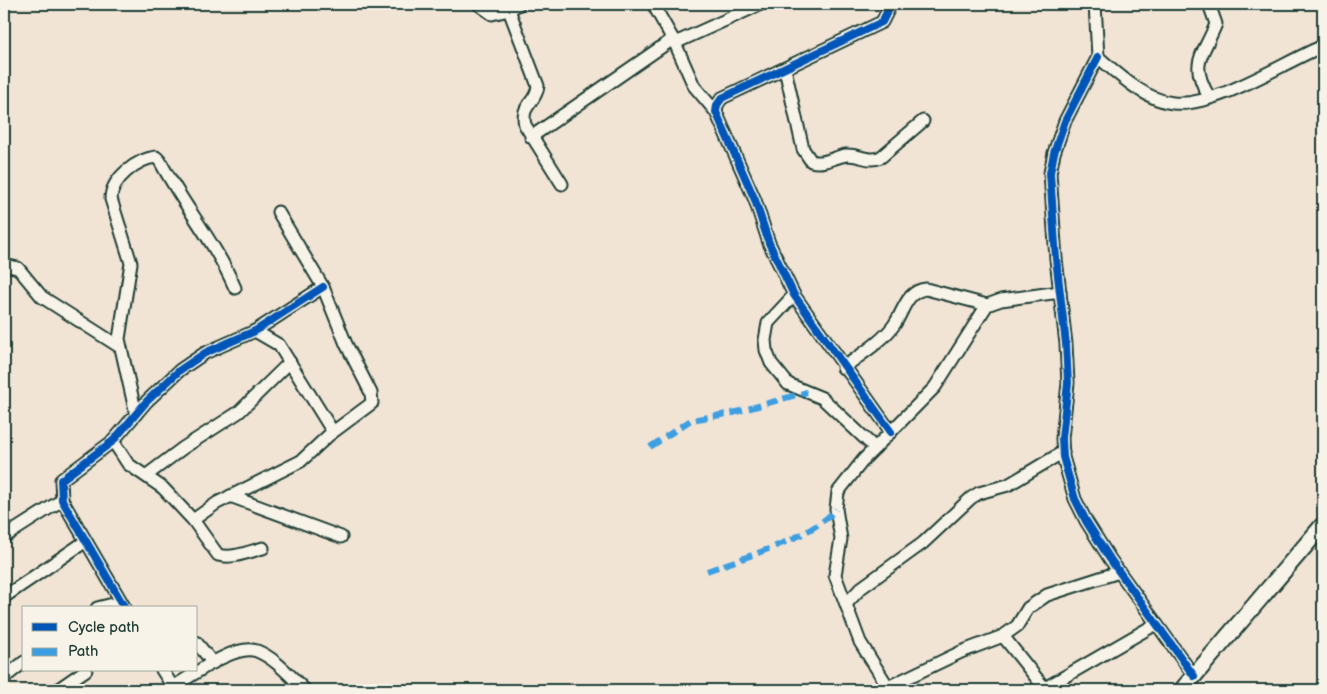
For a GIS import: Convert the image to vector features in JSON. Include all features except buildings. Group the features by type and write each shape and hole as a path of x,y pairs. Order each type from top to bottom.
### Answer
{"main road":[{"path":"1182,690 1323,525"}],"street":[{"path":"478,4 492,14 514,7 538,86 535,98 525,109 523,116 531,137 562,184"},
{"path":"653,4 674,41 694,86 716,112 755,200 769,243 794,296 843,368 891,432"},
{"path":"531,137 674,41 761,4"},
{"path":"716,112 717,105 722,98 882,22 888,10 885,4"},
{"path":"1095,4 1098,57 1065,121 1052,162 1050,184 1068,373 1063,452 1070,482 1080,509 1119,572 1194,676"},
{"path":"1209,4 1216,24 1201,55 1198,73 1209,97"},
{"path":"1098,57 1122,77 1160,99 1172,103 1187,103 1209,97 1272,71 1323,46"},
{"path":"785,69 803,149 811,161 826,162 846,155 874,160 923,121"},
{"path":"136,414 120,347 120,328 131,263 113,212 111,192 126,172 148,158 156,157 160,161 180,196 218,252 235,288"},
{"path":"193,520 230,496 301,462 333,432 368,408 373,398 346,344 323,287 278,212"},
{"path":"4,265 18,268 42,296 120,347"},
{"path":"123,605 62,500 61,480 113,441 169,378 205,353 255,331 323,287"},
{"path":"843,368 888,332 907,301 919,289 926,289 987,305 1002,300 1060,292"},
{"path":"794,296 768,323 765,345 771,363 788,384 822,398 875,448"},
{"path":"987,305 935,387 875,448 842,485 836,500 841,539 835,575 860,642 889,688 961,652 1003,636 1017,626 1028,608 1047,594 1119,572"},
{"path":"255,331 279,345 333,432"},
{"path":"147,475 183,448 239,412 290,362"},
{"path":"113,441 128,464 164,488 193,520 218,555 226,557 238,556 263,548"},
{"path":"847,603 861,588 923,543 971,498 979,493 1008,485 1063,452"},
{"path":"230,496 341,537"},
{"path":"4,537 62,500"},
{"path":"4,597 86,541"},
{"path":"1003,636 1046,689 1156,624"},
{"path":"198,644 213,663"},
{"path":"163,672 174,689 213,663 232,653 255,650 273,661 305,690"},
{"path":"4,678 22,664"},
{"path":"57,690 83,672"}],"marked path":[{"path":"650,447 691,420 733,413 807,392"},
{"path":"707,571 794,538 825,520 836,509"}],"cycle path":[{"path":"885,4 888,10 882,22 722,98 717,105 716,112 755,200 769,243 794,295 891,432"},
{"path":"1098,57 1065,121 1054,153 1050,173 1068,383 1062,438 1063,457 1075,499 1086,521 1110,559 1194,676"},
{"path":"124,606 62,500 61,480 113,441 147,401 180,370 205,353 255,331 323,287"}]}
